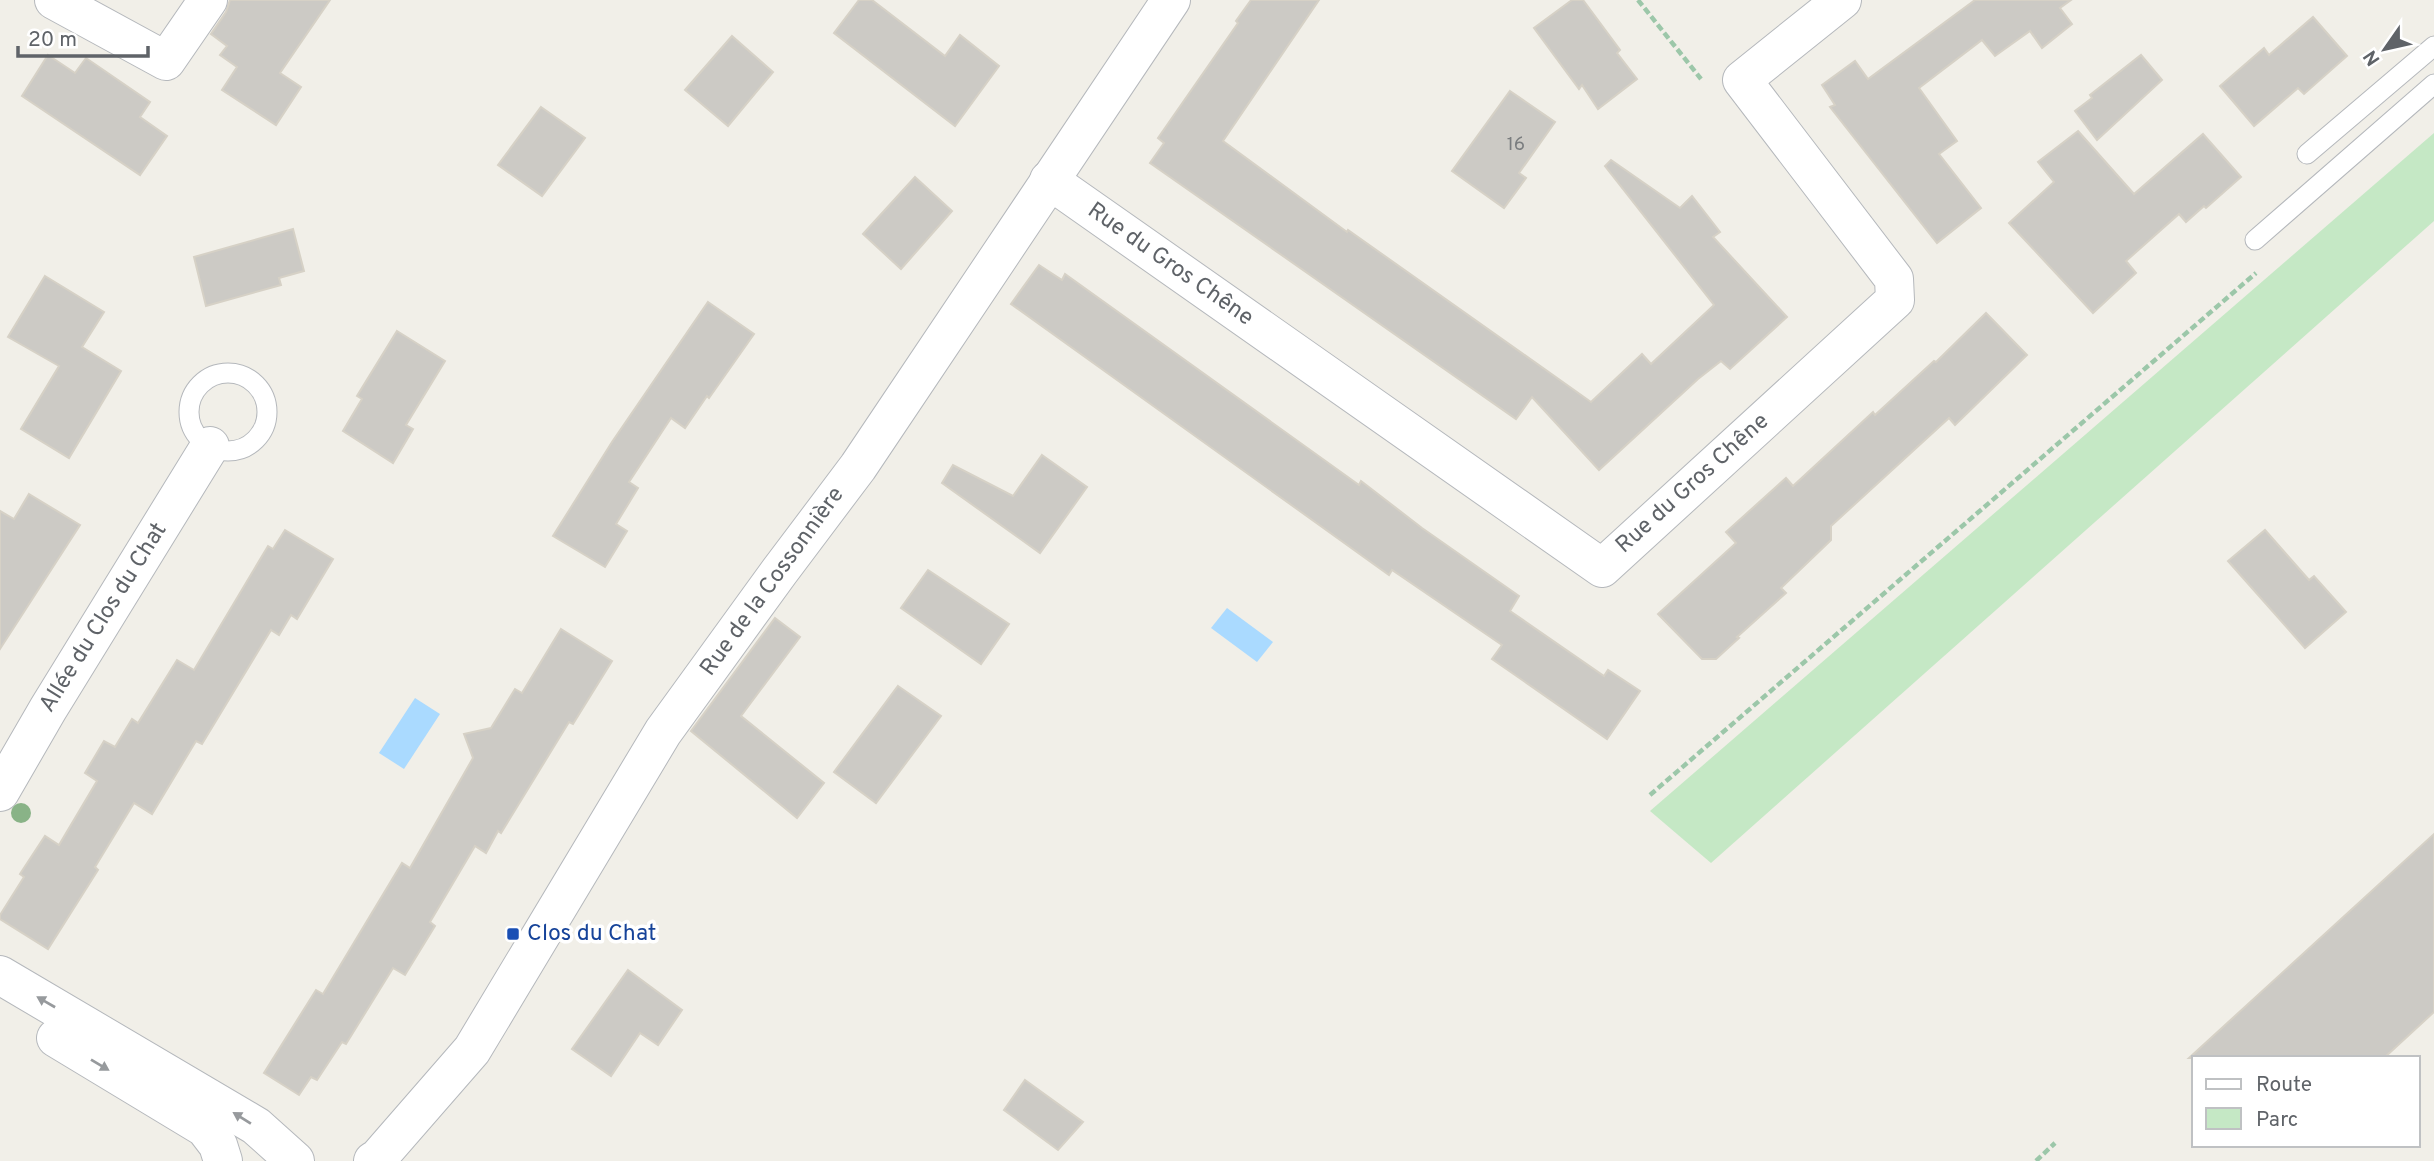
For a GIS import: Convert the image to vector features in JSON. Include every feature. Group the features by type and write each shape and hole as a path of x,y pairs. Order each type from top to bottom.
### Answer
{"street":[{"path":"54,0 166,61 208,0"},
{"name":"Rue de la Cossonnière","path":"373,1161 472,1050 663,732 858,467 1171,0"},
{"path":"1742,80 1842,0"},
{"name":"Rue du Gros Chêne","path":"1049,180 1602,568 1895,300 1894,279 1742,80"},
{"name":"Allée du Clos du Chat","path":"0,792 210,446"},
{"path":"0,975 256,1126 295,1161"},
{"path":"0,1004 205,1128 218,1145 223,1161"}],"lane":[{"path":"2307,154 2434,46"},
{"path":"2255,240 2434,84"},
{"path":"232,372 244,376 256,384 267,408 261,434 251,444 240,449 228,451 210,446 195,435 191,424 188,411 195,388 205,379 218,374 232,372"}],"path":[{"path":"1639,0 1716,97 1742,80"},
{"path":"1650,795 2264,266"},
{"path":"2036,1161 2055,1143"}],"green space":[{"path":"2434,133 2434,221 1711,863 1650,811"}],"water":[{"path":"1227,608 1273,642 1257,662 1211,628"},
{"path":"415,698 440,714 404,769 379,753"}],"building":[{"path":"230,0 330,0 280,73 301,87 276,125 222,90 237,67 220,55 227,46 211,34 226,12"},
{"path":"859,0 872,0 945,56 960,35 999,66 955,126 834,33"},
{"path":"1251,0 1319,0 1223,141 1347,232 1348,230 1591,402 1642,354 1651,364 1714,305 1605,166 1611,160 1680,208 1692,196 1720,232 1713,237 1787,317 1730,369 1721,361 1698,379 1599,470 1532,397 1516,419 1150,163 1164,143 1158,138"},
{"path":"1572,0 1583,0 1620,50 1617,53 1637,79 1598,109 1582,85 1579,89 1534,28"},
{"path":"1975,0 2071,0 2060,8 2072,24 2042,48 2030,31 1995,56 1982,40 1919,88 1957,141 1939,154 1981,208 1937,243 1830,107 1835,105 1822,85 1855,61 1868,79"},
{"path":"2313,17 2347,56 2304,94 2298,88 2254,126 2220,86 2264,48 2269,55"},
{"path":"732,36 773,72 728,126 685,90"},
{"path":"48,55 75,73 86,58 150,102 140,117 167,136 140,175 22,96"},
{"path":"2141,55 2162,80 2097,140 2075,111 2092,98 2090,95"},
{"path":"1510,91 1555,122 1519,173 1526,178 1504,208 1452,171"},
{"path":"541,107 585,138 542,196 498,165"},
{"path":"2078,131 2134,194 2203,134 2241,177 2186,222 2179,214 2126,261 2136,273 2093,313 2009,223 2054,182 2038,162"},
{"path":"915,177 952,211 901,269 863,234"},
{"path":"293,229 304,271 279,278 281,285 206,306 194,257"},
{"path":"1039,265 1062,280 1065,274 1359,485 1361,481 1422,528 1519,596 1510,611 1604,676 1608,670 1640,691 1607,739 1492,659 1502,645 1392,570 1389,575 1011,304"},
{"path":"45,276 104,312 82,347 121,371 69,458 21,429 59,366 8,337"},
{"path":"708,302 754,334 685,428 671,418 629,482 638,488 616,524 627,531 605,567 553,536 612,442"},
{"path":"1986,313 2027,355 1955,425 1949,418 1831,526 1831,540 1781,588 1786,593 1737,637 1739,638 1716,659 1702,659 1658,614 1736,543 1726,532 1786,478 1793,486 1873,412 1875,415 1936,362"},
{"path":"397,331 445,361 406,425 413,429 393,463 343,431 362,399 357,396"},
{"path":"1042,455 1087,487 1040,553 942,483 953,465 1013,496"},
{"path":"29,494 80,525 0,649 0,511 14,519"},
{"path":"285,530 333,559 297,619 291,615 279,635 271,630 202,744 196,741 152,814 134,803 95,867 98,870 48,949 0,919 24,877 20,874 45,836 59,845 97,781 85,773 104,741 115,747 132,719 138,723 177,660 194,670 268,546 273,549"},
{"path":"2265,530 2309,580 2314,576 2346,612 2305,648 2228,561"},
{"path":"928,570 1009,624 981,664 901,608"},
{"path":"775,618 800,637 741,716 824,783 797,818 691,731"},
{"path":"561,629 612,661 573,724 569,722 501,833 498,831 486,853 475,846 430,922 435,926 405,975 393,968 346,1044 342,1042 317,1080 311,1077 299,1095 264,1073 316,990 323,994 402,863 410,868 473,758 464,734 491,728 515,689 522,693"},
{"path":"898,686 941,716 876,803 834,772"},
{"path":"2434,834 2434,1012 2386,1056 2189,1058"},
{"path":"628,970 682,1010 658,1045 640,1033 611,1076 572,1049"},
{"path":"1025,1080 1083,1122 1058,1150 1004,1110"}],"place":[{"name":"Clos du Chat","path":"513,934"}]}
